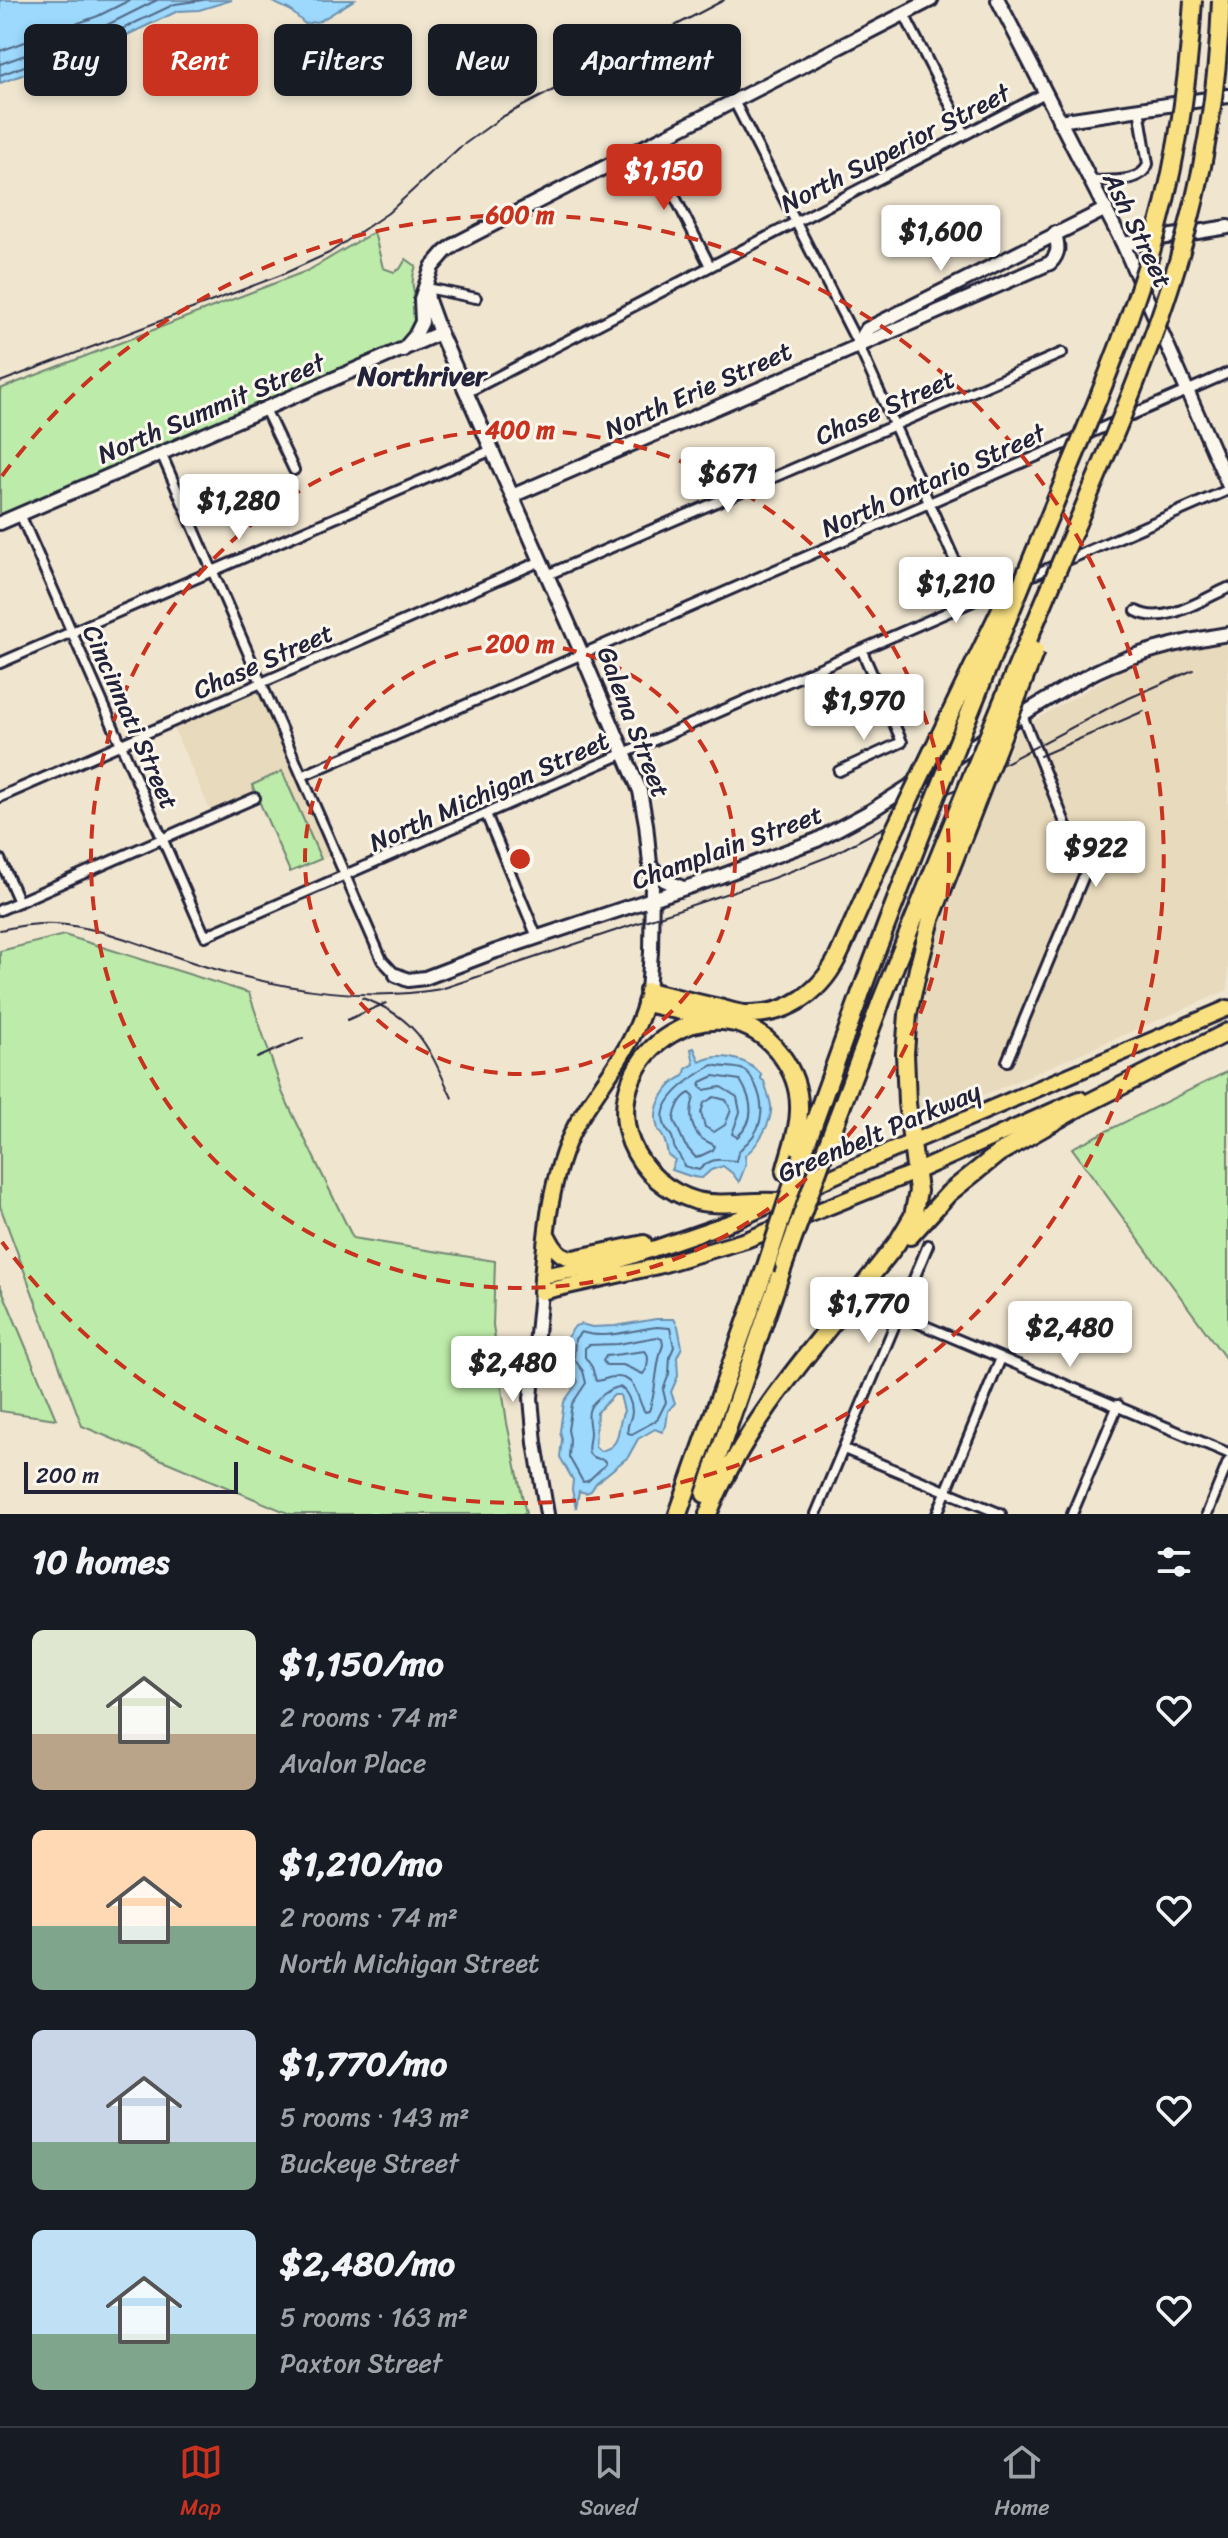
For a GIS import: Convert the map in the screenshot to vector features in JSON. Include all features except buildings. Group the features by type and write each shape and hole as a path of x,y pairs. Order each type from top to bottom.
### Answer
{"highway":[{"path":"678,1514 802,1156 906,871 1114,356 1146,267 1176,147 1190,54 1193,0"},
{"path":"708,1514 725,1473 742,1444 897,1243 913,1216 918,1191 907,1103 905,1053 908,1014 918,969 931,919 1175,273 1192,206 1212,101 1221,0"},
{"path":"698,1514 784,1264 880,1004 971,774 1138,377"},
{"path":"647,997 745,1014 770,1011 797,1002 821,985 833,969 894,831 1007,594 1028,569"},
{"path":"647,997 751,1031 772,1045 794,1080 798,1116 765,1269"},
{"path":"725,1021 688,1026 663,1039 645,1055 626,1095 627,1129 642,1164 661,1183 676,1192 711,1203 776,1202"},
{"path":"866,1284 949,1193 999,1153 1228,1031"}],"main road":[{"path":"403,350 422,322 421,299 430,273 436,262 457,243 931,0"},
{"name":"Ash Street","path":"998,0 1123,244 1228,487"},
{"path":"1059,121 1228,96"},
{"name":"North Erie Street","path":"858,344 867,329 1106,209"},
{"path":"1123,244 1228,227"},
{"name":"North Erie Street","path":"512,496 1050,263 1057,256 1059,248 1055,233"},
{"name":"Galena Street","path":"427,288 440,333 625,754 643,801 651,866 651,952 647,997 629,1045 568,1142 556,1178 541,1284 531,1398 547,1514"},
{"name":"North Summit Street","path":"0,523 440,333"},
{"name":"Champlain Street","path":"396,975 408,980 425,978 817,840 917,783 1099,670 1177,643 1228,634"},
{"path":"651,866 664,880 683,888"},
{"name":"Greenbelt Parkway","path":"541,1284 734,1221 1228,1008"},
{"name":"Greenbelt Parkway","path":"541,1284 658,1266 746,1240 915,1172 1228,1031"},
{"path":"548,1236 558,1253 565,1258 573,1258 734,1221"}],"street":[{"path":"904,14 965,134"},
{"name":"North Superior Street","path":"466,393 1045,93"},
{"path":"734,101 858,344 973,601"},
{"path":"1091,181 1136,177 1145,172 1148,164 1139,109"},
{"path":"648,144 710,266"},
{"path":"981,272 991,289"},
{"path":"427,288 476,298"},
{"name":"Chase Street","path":"547,575 1062,353"},
{"name":"North Ontario Street","path":"302,776 1228,373"},
{"path":"265,409 294,470"},
{"path":"0,663 492,450"},
{"path":"161,453 382,960 396,975"},
{"name":"North Michigan Street","path":"205,936 862,651 1228,487"},
{"name":"Cincinnati Street","path":"20,514 205,936"},
{"name":"Chase Street","path":"0,797 541,561"},
{"path":"1136,611 1149,617 1168,615 1228,588"},
{"name":"Champlain Street","path":"839,771 902,742 862,651"},
{"path":"1007,1061 1085,873 1018,718"},
{"path":"0,910 255,798"},
{"path":"486,814 537,937"},
{"path":"0,859 19,902"},
{"path":"816,1514 928,1245"},
{"path":"899,1315 1228,1453"},
{"path":"937,1514 1001,1358"},
{"path":"1072,1514 1118,1405"},
{"path":"844,1449 1001,1514"},
{"path":"1207,1514 1228,1462"}],"shaded area":[{"path":"1228,644 1228,990 921,1122 915,1066 923,975 938,921 1018,730 1124,668 1194,646"},
{"path":"259,690 331,856 290,872 255,793 210,810 173,727"}],"green space":[{"path":"374,232 383,268 394,272 406,259 416,266 413,287 417,318 405,340 0,517 0,389 309,270"},
{"path":"282,771 321,859 290,872 252,785"},
{"path":"64,935 249,993 283,1094 353,1238 495,1261 493,1326 507,1423 526,1514 290,1514 82,1426 0,1206 0,951"},
{"path":"1228,1071 1228,1362 1072,1148"},
{"path":"0,1285 56,1419 0,1411"}],"water":[{"path":"0,0 232,0 199,10 178,11 150,24 143,24 143,27 127,35 127,24 24,24 24,74 0,83"},
{"path":"268,0 354,0 320,21 305,24 290,10"},
{"path":"694,1048 700,1062 715,1057 732,1058 755,1068 764,1081 771,1112 759,1140 745,1155 746,1164 739,1182 723,1166 711,1170 702,1178 671,1170 675,1160 668,1155 658,1130 657,1110 667,1090 694,1064 691,1049"},
{"path":"674,1319 682,1347 677,1357 678,1376 671,1392 675,1403 668,1411 662,1432 655,1429 638,1439 628,1457 596,1483 591,1491 579,1491 576,1508 573,1480 560,1457 564,1402 578,1382 566,1357 567,1337 575,1326 581,1324 615,1326","holes":["614,1395 620,1395 624,1411 618,1436 613,1445 600,1451 595,1446 597,1412"]}],"railway":[{"path":"0,382 281,275 329,253 388,213 459,148 502,117 724,0"},
{"path":"0,930 40,924 75,926 117,936 218,970 329,992 385,994 441,989 830,856 1118,703 1193,670"},
{"path":"1040,756 1144,711"},
{"path":"362,998 396,1015 419,1036 452,1098"},
{"path":"347,1020 386,1003"},
{"path":"257,1058 303,1038"}],"district":[{"name":"Northriver","path":"422,375"}]}
